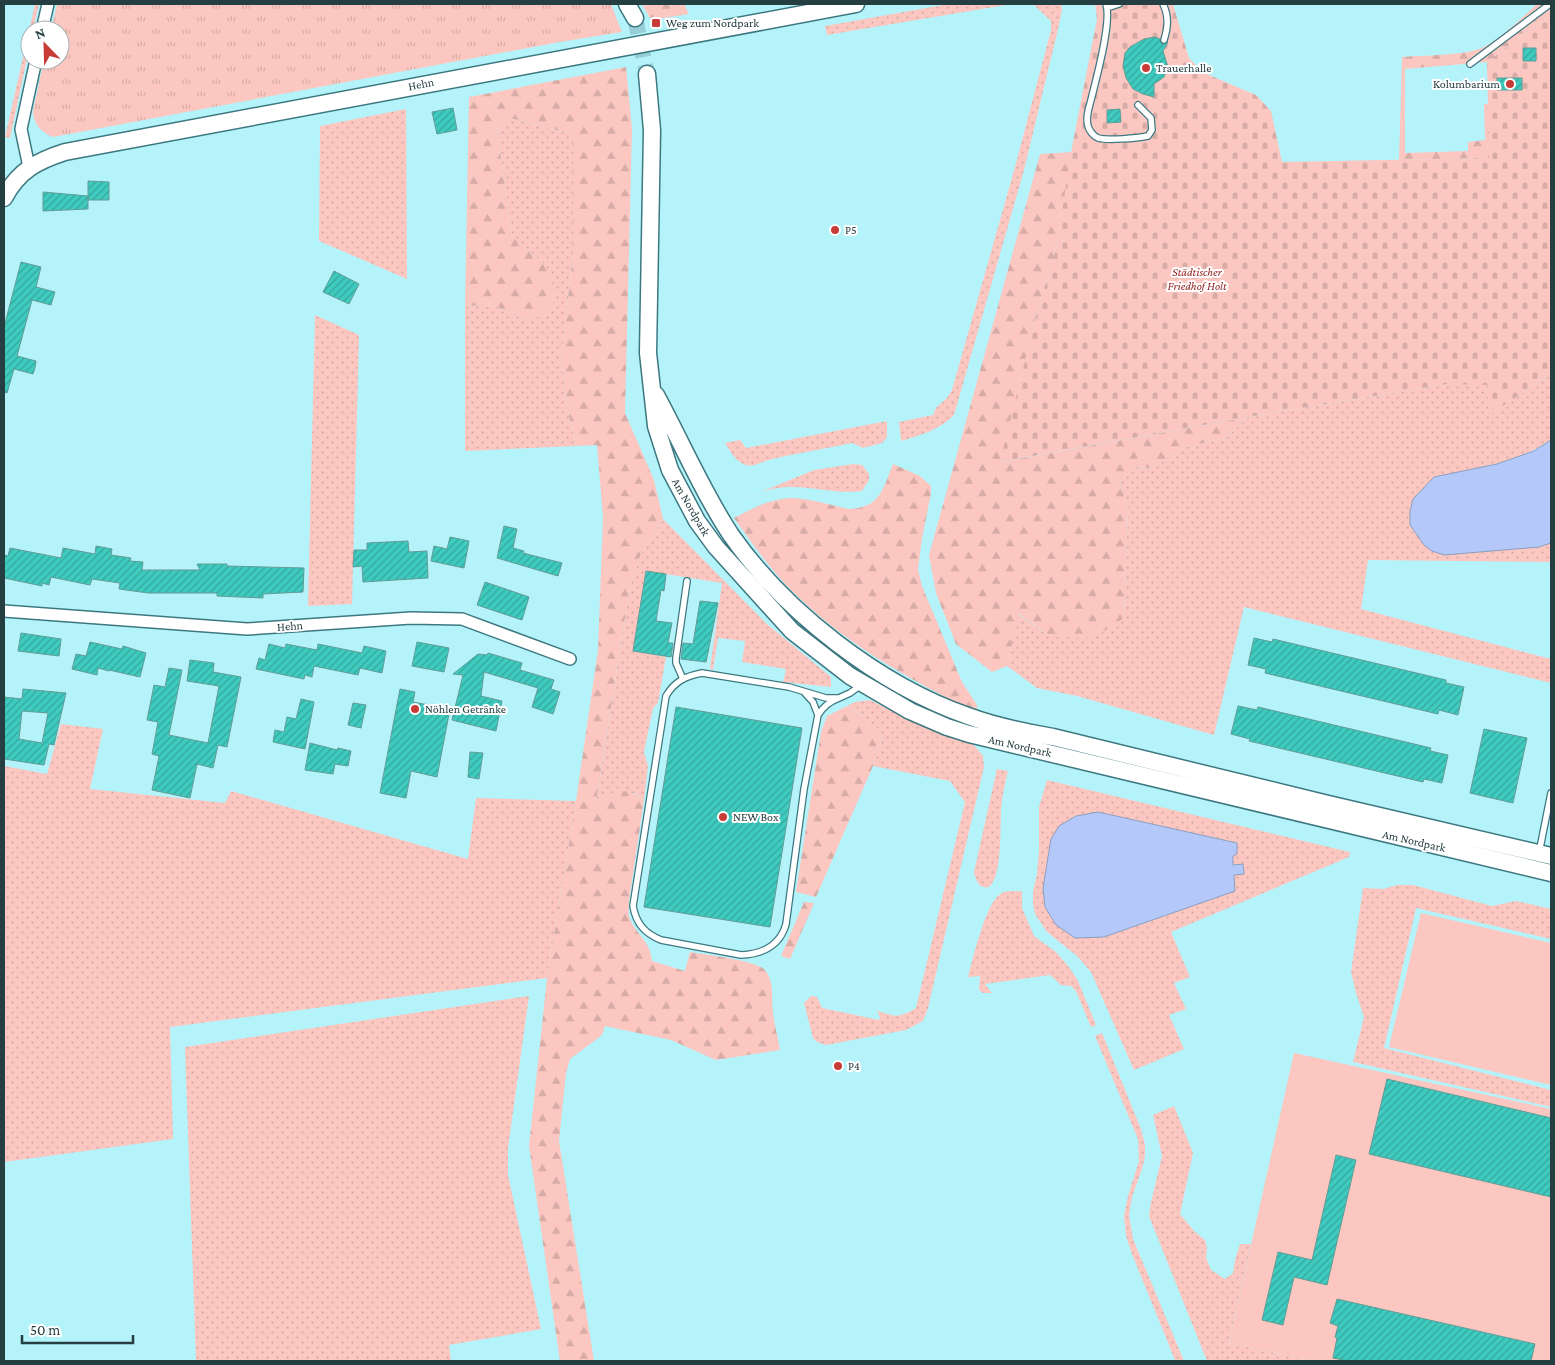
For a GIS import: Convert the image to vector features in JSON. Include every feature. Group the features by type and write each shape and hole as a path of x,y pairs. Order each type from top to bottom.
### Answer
{"street":[{"path":"44,20 48,4"},
{"name":"Hehn","path":"4,198 12,186 29,168 46,158 65,152 856,4"},
{"path":"29,168 21,129 34,70"},
{"name":"Am Nordpark","path":"647,74 652,130 648,352 656,426 670,470 686,502 702,527 716,547 745,581 792,631 862,684 910,711 947,728 1551,873"},
{"name":"Am Nordpark","path":"652,389 723,522 763,576 803,616 863,661 915,694 968,716 1018,730 1545,854"},
{"name":"Hehn","path":"4,611 247,629 411,618 462,619 570,658"}],"lane":[{"path":"1119,4 1106,6 1098,72 1087,126 1093,135 1098,138 1148,136 1152,130 1151,118 1138,105"},
{"path":"1163,4 1167,12 1167,29 1164,40"},
{"path":"1470,64 1550,4"},
{"path":"683,679 676,663 676,658 687,581"},
{"path":"839,698 826,698 789,687 702,674 688,676 670,689 666,696 633,906 638,923 651,936 661,940 741,955 753,955 772,946 784,932 804,789 818,715 829,702 839,698 850,693 862,684"},
{"path":"804,692 813,702 818,715"},
{"path":"1534,869 1545,854 1551,793"}],"green space":[{"path":"35,4 39,4 35,20 31,20"},
{"path":"57,4 611,4 622,32 53,137 38,127 34,120 33,111 42,70 70,70 70,20 53,20"},
{"path":"642,4 684,4 689,14 651,20"},
{"path":"949,4 1012,4 827,35 825,26"},
{"path":"1033,4 1061,4 1059,25 1024,170 954,415 936,428 901,441 899,422 933,415 936,408 947,398 952,390 1015,167 1051,30 1051,21"},
{"name":"Städtischer Friedhof Holt","path":"1095,4 1173,4 1189,58 1202,72 1256,95 1271,111 1282,162 1489,158 1487,62 1551,15 1551,374 1489,415 1487,385 1447,384 1248,417 1000,462 1038,308 1056,250 1072,147 1097,19"},
{"path":"1537,4 1551,4 1551,15 1487,62 1405,69 1405,153 1468,151 1468,142 1485,140 1484,104 1489,104 1489,158 1399,160 1402,57 1454,54 1482,48 1518,22"},
{"path":"626,67 632,129 625,413 654,480 663,519 640,556 629,592 596,802 614,793 625,791 637,795 644,800 629,901 629,917 649,948 652,961 685,971 690,952 760,966 765,970 770,980 780,1050 716,1060 671,1040 605,1026 602,1035 570,1059 566,1073 559,1141 594,1361 560,1361 529,1146 547,978 598,650 603,517 597,445 576,446 568,412 561,358 573,255 573,134 510,118 497,130 512,236 543,263 555,286 553,304 542,315 530,321 497,307 465,305 469,97"},
{"path":"20,70 25,70 10,138 5,137"},
{"path":"406,109 407,279 319,241 320,126"},
{"path":"510,118 573,134 573,255 561,358 568,412 576,446 465,451 465,305 497,307 530,321 543,263 512,236 497,130"},
{"path":"1072,152 1056,250 1038,308 1001,462 1248,417 1226,438 1182,448 1153,468 1134,467 1120,482 1128,510 1124,618 1094,638 1049,636 1019,614 1007,666 992,672 956,644 936,593 929,555 1040,154"},
{"path":"315,315 359,335 352,604 308,606"},
{"path":"1551,374 1551,440 1538,448 1509,460 1434,477 1539,547 1551,543 1551,562 1368,560 1361,609 1551,659 1551,683 1244,607 1214,735 1077,696 1037,688 1007,666 1018,614 1049,636 1124,618 1128,510 1120,482 1134,467 1153,468 1182,448 1226,438 1248,417 1447,384 1487,384 1490,414"},
{"path":"887,421 887,437 882,443 863,448 852,443 752,465 739,462 725,443 740,440 746,448"},
{"path":"853,464 862,465 869,474 869,480 862,491 851,492 783,487 758,493 814,470"},
{"path":"893,464 920,476 931,486 918,569 922,586 962,682 977,705 977,713 901,673 831,625 788,587 760,554 734,518 768,502 790,498 812,500 849,509 868,505 879,496"},
{"path":"663,519 767,624 831,677 831,687 783,682 786,669 742,662 745,641 718,638 713,670 710,669 722,583 646,571 633,651 666,657 658,703 653,708 644,752 648,766 644,800 634,793 596,803 629,592 640,556"},
{"path":"870,700 912,721 973,744 983,756 984,767 928,1008 923,1021 906,1030 826,1045 817,1042 813,1038 804,1003 811,996 817,997 822,1008 879,1020 880,1017 877,1011 897,1016 916,1008 965,802 950,781 873,766 883,735 861,715 847,706 855,702"},
{"path":"847,706 861,715 883,735 873,766 816,897 796,892 821,732 827,716"},
{"path":"61,724 103,729 90,789 225,803 231,791 468,859 476,798 576,801 547,978 170,1027 173,1139 4,1162 4,766 47,774"},
{"path":"997,769 1008,771 1001,804 997,870 994,881 988,887 980,885 976,880 974,872"},
{"path":"1047,780 1350,852 1349,857 1171,932 1190,977 1174,983 1186,1009 1169,1015 1184,1049 1134,1070 1091,972 1077,956 1047,932 1035,914 1033,892 1039,851 1039,807"},
{"path":"1397,885 1413,885 1492,906 1516,901 1551,909 1551,939 1416,908 1384,1048 1551,1090 1551,1107 1353,1062 1364,1017 1351,972 1363,888 1384,889"},
{"path":"1022,891 1022,908 1034,936 1056,952 1069,967 1078,981 1096,1025 1091,1027 1076,991 1071,986 1061,985 1050,975 985,984 992,993 983,993 979,990 980,976 968,977 981,931 996,898 1002,893"},
{"path":"804,902 814,903 790,959 781,956"},
{"path":"1421,913 1551,943 1551,1085 1389,1047"},
{"path":"529,996 508,1148 508,1175 541,1329 449,1345 451,1361 196,1361 185,1047"},
{"path":"1102,1033 1141,1129 1145,1145 1145,1156 1132,1197 1129,1215 1133,1239 1184,1361 1175,1361 1126,1236 1124,1216 1139,1161 1138,1139 1095,1036"},
{"path":"1294,1053 1551,1109 1551,1361 1313,1361 1229,1343"},
{"path":"1174,1106 1193,1153 1180,1214 1195,1232 1205,1240 1207,1248 1206,1258 1211,1270 1225,1279 1233,1273 1240,1244 1251,1244 1229,1343 1313,1361 1207,1361 1149,1216 1162,1156 1153,1115"}],"water":[{"path":"1551,440 1551,543 1539,547 1444,555 1432,551 1424,545 1410,525 1410,511 1413,499 1434,477 1497,464 1534,451"},
{"path":"1098,812 1237,843 1237,854 1233,856 1233,865 1243,864 1244,874 1234,875 1235,891 1104,937 1075,938 1056,925 1045,907 1043,888 1051,839 1059,826 1076,816"}],"building":[{"name":"Trauerhalle","path":"1155,37 1160,39 1162,44 1168,42 1163,51 1168,67 1164,77 1154,84 1154,97 1133,89 1126,78 1123,66 1125,53 1130,47 1144,39"},
{"path":"1523,48 1536,48 1536,61 1523,61"},
{"name":"Kolumbarium","path":"1497,78 1522,78 1522,90 1497,90"},
{"path":"453,108 457,130 437,134 432,112"},
{"path":"1120,109 1121,122 1107,123 1107,110"},
{"path":"88,181 109,182 109,200 88,200 88,209 43,211 43,192 88,196"},
{"path":"21,262 41,267 36,287 55,292 51,305 32,300 17,356 36,361 35,368 33,374 14,369 7,393 4,392 4,327"},
{"path":"334,271 359,284 349,304 323,292"},
{"path":"504,526 517,529 513,548 524,551 523,553 562,563 558,576 497,558"},
{"path":"450,537 469,541 464,568 431,561 434,546 447,549"},
{"path":"408,541 409,552 427,551 428,578 363,582 362,566 353,567 354,550 367,550 367,543"},
{"path":"96,546 112,549 111,555 131,558 130,561 143,562 142,570 200,570 197,564 304,568 303,592 263,594 263,598 217,596 217,593 148,593 119,589 120,583 92,579 90,585 51,577 49,585 42,583 42,586 4,578 4,555 8,556 10,548 61,558 63,548 95,554"},
{"path":"646,571 666,574 664,591 661,590 656,621 672,623 668,643 673,643 671,657 633,651"},
{"path":"485,582 529,597 522,620 477,605"},
{"path":"700,601 718,603 706,662 681,659 683,643 693,644"},
{"path":"21,633 61,639 59,656 18,651"},
{"path":"1254,638 1272,642 1273,639 1446,680 1446,683 1464,687 1458,715 1439,710 1438,714 1265,673 1266,669 1248,665"},
{"path":"90,642 122,649 123,646 146,653 140,677 98,668 97,675 72,669 76,654 86,656"},
{"path":"417,642 449,648 444,672 412,666"},
{"path":"269,644 285,648 286,644 317,650 318,644 362,653 364,646 386,651 382,673 360,668 358,675 314,666 312,677 305,675 304,679 256,669 259,658 265,660"},
{"path":"488,653 522,663 520,670 554,680 551,689 560,692 553,714 532,707 538,688 484,672 481,696 502,701 496,731 452,720 463,675 453,674 478,654 487,655"},
{"path":"190,660 214,663 213,672 241,677 227,747 218,745 213,768 197,764 190,798 152,790 159,756 152,754 158,722 147,720 154,685 165,687 169,668 182,670 169,735 208,743 219,686 187,681"},
{"path":"23,689 66,693 54,745 49,744 44,765 4,759 4,697 22,699","holes":["22,711 48,713 42,743 19,739"]},
{"path":"400,689 415,692 413,702 450,709 437,777 411,771 406,798 380,793"},
{"path":"301,699 314,702 305,749 273,742 275,730 284,732 287,717 296,719"},
{"path":"353,703 366,705 361,728 348,725"},
{"path":"1238,706 1257,710 1258,707 1431,748 1430,751 1448,755 1442,783 1424,779 1423,782 1249,741 1250,739 1231,734"},
{"name":"NEW Box","path":"676,707 802,728 770,927 644,907"},
{"path":"1484,729 1527,738 1513,803 1470,793"},
{"path":"310,743 337,750 338,748 351,751 348,766 335,764 333,774 305,770"},
{"path":"470,752 483,753 479,779 468,777"},
{"path":"1387,1079 1551,1118 1551,1197 1369,1154"},
{"path":"1336,1155 1356,1160 1327,1285 1294,1277 1283,1325 1262,1320 1278,1252 1312,1260"},
{"path":"1337,1299 1535,1344 1531,1361 1348,1361 1333,1358 1338,1326 1330,1323"}],"tunnel":[{"path":"635,18 647,74"}],"place":[{"name":"Weg zum Nordpark","path":"656,23"},
{"name":"Trauerhalle","path":"1146,68"},
{"name":"Kolumbarium","path":"1510,84"},
{"name":"P5","path":"835,230"},
{"name":"Nöhlen Getränke","path":"415,709"},
{"name":"NEW Box","path":"723,817"},
{"name":"P4","path":"838,1066"}]}
